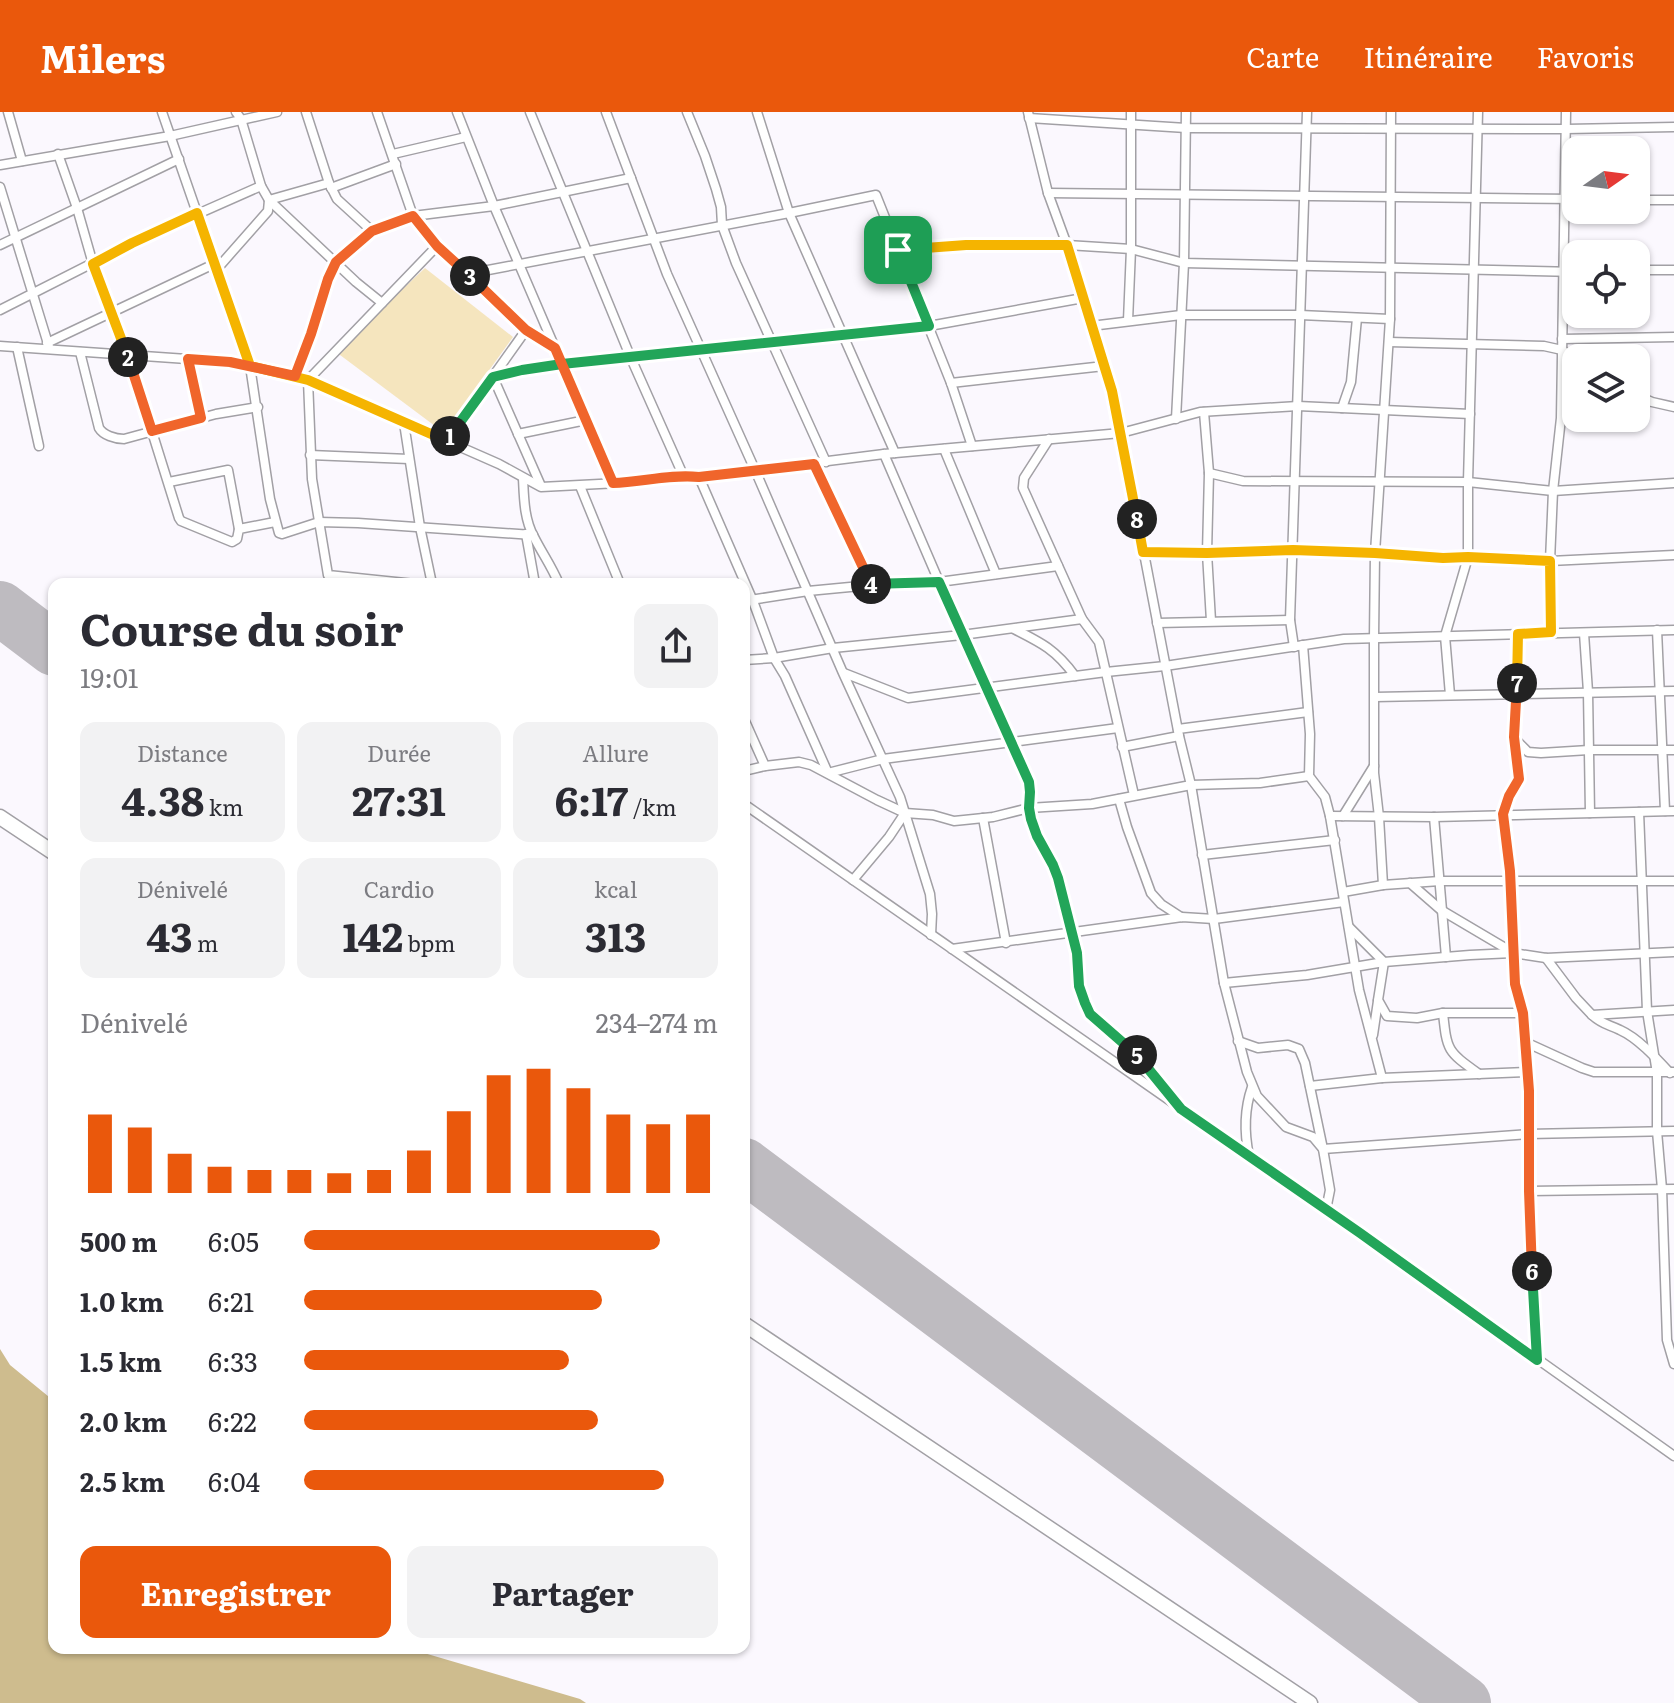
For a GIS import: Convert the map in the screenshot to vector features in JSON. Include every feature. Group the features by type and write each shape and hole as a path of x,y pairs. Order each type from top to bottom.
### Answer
{"highway":[{"path":"0,817 48,849"},
{"path":"750,1328 1310,1703"}],"street":[{"path":"8,112 22,161"},
{"path":"162,112 250,366 267,484 279,533 319,522 530,535 556,578"},
{"path":"0,165 170,136 238,115 277,112"},
{"path":"306,112 330,185 343,205 372,231"},
{"path":"377,112 413,216 437,246 526,330 555,348"},
{"path":"457,112 613,483"},
{"path":"530,112 630,356 683,475"},
{"path":"687,112 716,189 722,225 736,263 826,462"},
{"path":"757,112 789,213 895,453"},
{"path":"1128,321 1131,112"},
{"path":"1176,419 1184,263 1186,112"},
{"path":"1307,112 1290,620 1299,646 1308,712 1309,776 1321,789 1330,816 1355,968 1382,1078"},
{"path":"1383,885 1374,766 1374,638 1375,553 1390,319 1391,112"},
{"path":"1450,695 1445,636 1468,557 1478,112"},
{"path":"1566,112 1566,136"},
{"path":"610,113 667,274 843,673 894,780 930,894 931,935"},
{"path":"238,115 261,186 269,200 382,303"},
{"path":"1323,1149 1313,1137 1286,1127 1257,1096 1238,1041 1224,983 1191,785 1178,732 1121,433 1104,366 1048,193 1028,115 1186,128 1674,127"},
{"path":"393,154 466,137"},
{"path":"58,154 93,264 128,355 177,514 181,521 232,542 237,539 239,529 228,470 169,482"},
{"path":"0,245 179,159"},
{"path":"269,200 396,164"},
{"path":"295,376 336,262 372,231 413,216 494,206 631,178"},
{"path":"0,310 132,243 261,186"},
{"path":"0,187 48,346"},
{"path":"1048,193 1562,198"},
{"path":"467,274 876,195 951,383 972,446"},
{"path":"48,346 215,267 268,211 269,200"},
{"path":"1650,200 1674,200"},
{"path":"898,250 966,245 1067,245 1131,249 1184,263 1562,272"},
{"path":"357,578 328,575 312,479 308,380 437,246"},
{"path":"1650,270 1674,270"},
{"path":"493,377 522,370 630,356 929,326 1083,298"},
{"path":"1091,326 1181,315 1390,319"},
{"path":"1342,408 1351,382 1357,318"},
{"path":"1562,328 1562,344"},
{"path":"447,441 526,330"},
{"path":"1562,339 1674,337"},
{"path":"1389,342 1532,345 1562,350 1561,418 1550,561 1551,632"},
{"path":"0,346 48,346 80,352 230,362 295,376 499,464 541,487 638,482 683,475 699,477 884,454 1121,433 1204,412 1298,406 1470,414"},
{"path":"17,347 39,446"},
{"path":"80,352 101,431 119,439 258,407"},
{"path":"188,359 201,418"},
{"path":"951,383 1104,366"},
{"path":"493,377 541,487"},
{"path":"1650,399 1674,407"},
{"path":"1204,412 1209,473 1207,553 1211,621"},
{"path":"518,434 586,420"},
{"path":"404,423 431,578"},
{"path":"1049,439 1022,483 1082,619 1098,640 1134,795"},
{"path":"944,449 996,574"},
{"path":"884,454 1029,782 1029,808 1037,836 1058,878 1077,953 1079,986 1090,1014 1133,1051 1181,1109"},
{"path":"310,455 409,459"},
{"path":"814,464 871,585"},
{"path":"1209,473 1243,481 1468,482 1553,491 1674,483"},
{"path":"699,477 740,578"},
{"path":"523,478 534,578"},
{"path":"580,486 618,578"},
{"path":"239,529 275,522"},
{"path":"1143,552 1293,550 1550,561 1674,555"},
{"path":"750,601 808,591 939,582 1058,566"},
{"path":"750,603 828,773"},
{"path":"750,660 1082,619"},
{"path":"1157,623 1290,620"},
{"path":"1013,628 1049,647 1064,660 1075,676"},
{"path":"1330,816 1434,817 1670,811 1663,750 1657,630"},
{"path":"843,673 908,698 1165,666 1320,642 1674,630"},
{"path":"1584,633 1590,813"},
{"path":"1518,634 1514,737 1519,779 1503,814 1510,871 1515,984 1523,1013 1529,1091 1529,1191 1537,1360"},
{"path":"1375,697 1674,691"},
{"path":"1122,747 1178,732 1308,712"},
{"path":"828,773 883,759 1118,728"},
{"path":"750,732 765,766"},
{"path":"1514,737 1528,752 1674,750"},
{"path":"750,770 799,762 828,773 905,813 957,821 1029,808 1119,799 1191,785 1260,783 1309,776"},
{"path":"1343,816 1374,766"},
{"path":"1119,799 1151,893 1161,904 1182,917"},
{"path":"750,808 1674,1456"},
{"path":"1639,812 1643,954 1647,1011 1657,1073 1667,1340 1674,1364"},
{"path":"853,880 905,813"},
{"path":"1434,817 1446,957"},
{"path":"983,818 1006,943"},
{"path":"1202,855 1335,840"},
{"path":"1343,892 1383,885 1440,881 1674,881"},
{"path":"1410,883 1441,910 1513,953"},
{"path":"952,949 1182,917 1214,919 1344,902"},
{"path":"1348,926 1384,962"},
{"path":"1224,983 1446,957 1513,953 1546,958 1674,952"},
{"path":"1546,958 1592,1015 1605,1026 1623,1031 1673,1074"},
{"path":"1372,1039 1384,962"},
{"path":"1378,1000 1387,1016 1417,1018 1443,1013 1523,1013"},
{"path":"1592,1015 1674,1010"},
{"path":"1443,1013 1446,1045 1459,1060 1479,1074"},
{"path":"1238,1041 1258,1048 1288,1045 1299,1049 1305,1063 1330,1190 1326,1210"},
{"path":"1525,1042 1594,1072 1673,1074"},
{"path":"1310,1086 1382,1078 1527,1072"},
{"path":"1249,1156 1245,1131 1247,1100 1252,1087"},
{"path":"1323,1149 1528,1134 1674,1131"},
{"path":"1529,1191 1674,1189"}],"shaded area":[{"path":"425,268 513,337 446,430 439,429 336,352"},
{"path":"0,1349 10,1365 48,1396 48,1654 427,1654 586,1703 0,1703"}],"runway":[{"path":"0,608 48,644"},
{"path":"750,1169 1464,1703"}],"route":[{"path":"898,250 929,326 630,356 562,364 522,370 493,377 447,441 308,380 295,376 250,366 197,213 93,264 128,355 152,431 201,418 188,359 230,362 295,376 336,262 372,231 413,216 437,246 526,330 555,348 562,364 613,483 814,464 871,585 939,582 1029,782 1031,819 1058,878 1077,953 1079,986 1090,1014 1133,1051 1181,1109 1537,1360 1529,1191 1529,1091 1523,1013 1515,984 1510,871 1503,814 1519,779 1514,737 1518,634 1551,632 1550,561 1293,550 1143,552 1112,391 1067,245 966,245 898,250"}]}
